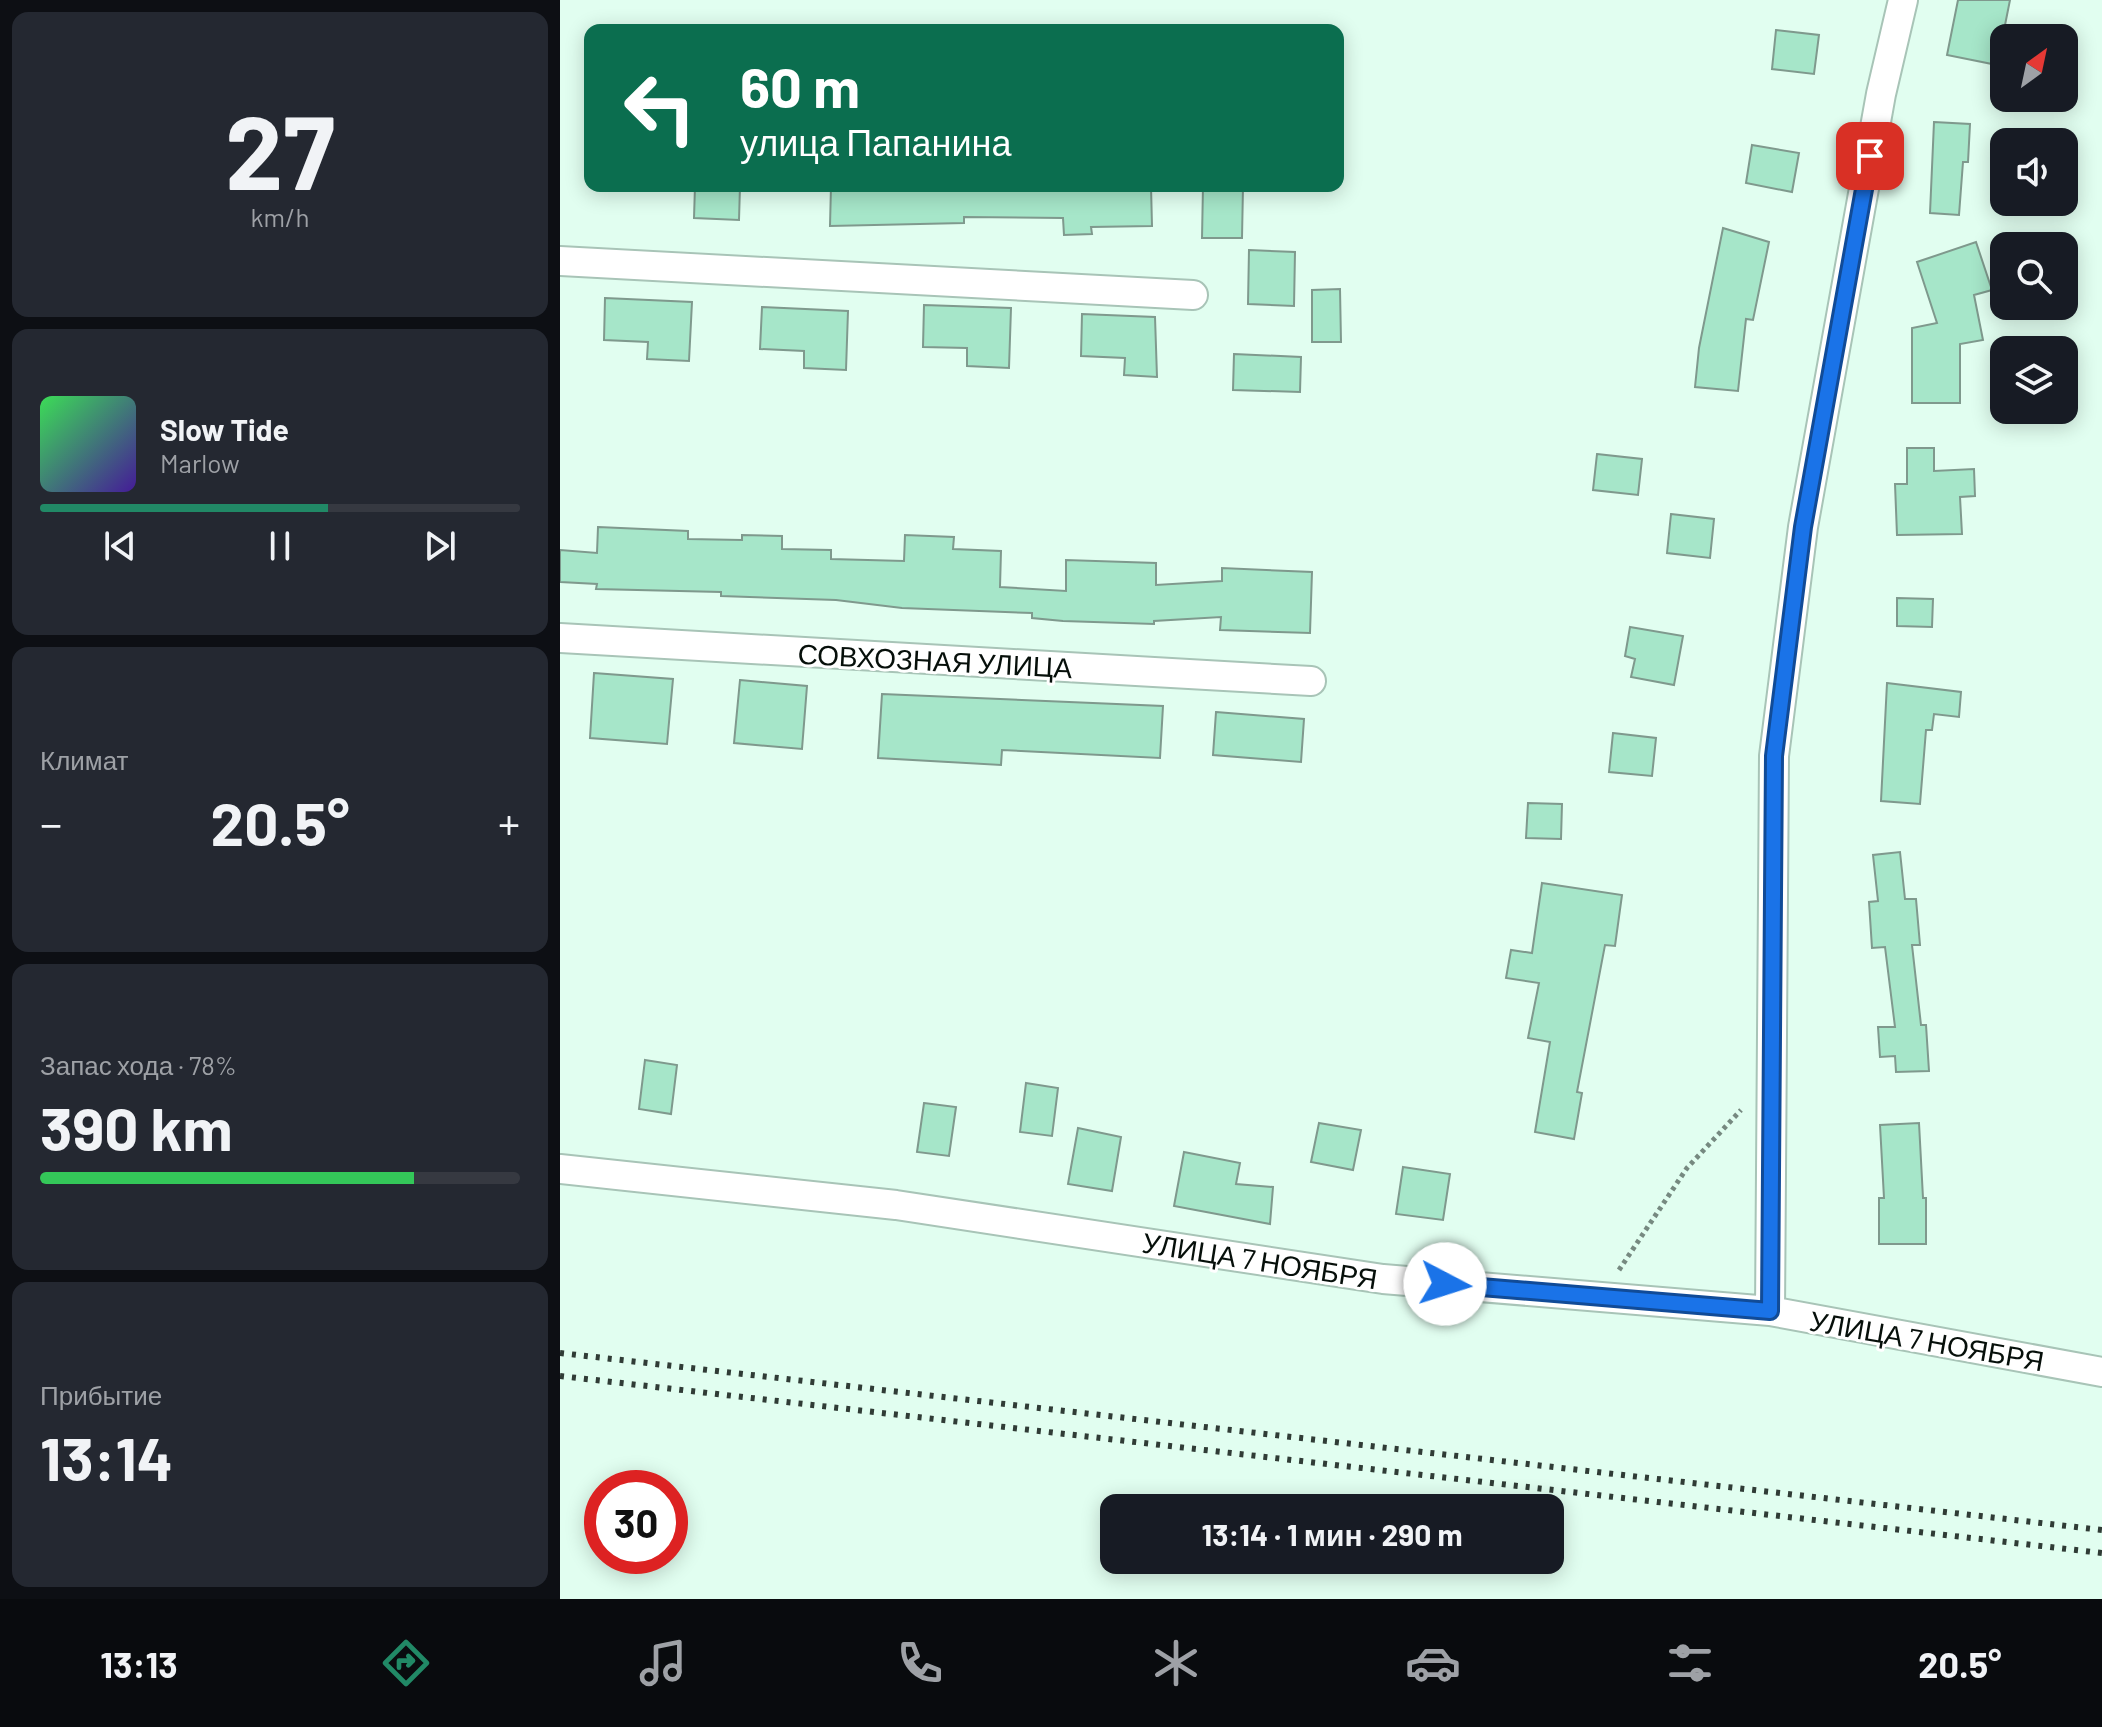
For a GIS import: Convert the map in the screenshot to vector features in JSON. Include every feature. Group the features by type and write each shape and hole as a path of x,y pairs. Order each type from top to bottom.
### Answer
{"street":[{"path":"1770,1311 1776,741 1803,527 1881,94 1903,0"},
{"path":"560,261 1193,295"},
{"name":"СОВХОЗНАЯ УЛИЦА","path":"560,638 1311,681"},
{"name":"УЛИЦА 7 НОЯБРЯ","path":"560,1169 896,1205 1383,1279 1770,1311 2102,1372"}],"path":[{"path":"1600,1297 1687,1168 1771,1077"}],"building":[{"path":"1958,0 2010,0 2005,24 1990,24 1990,64 1947,55"},
{"path":"1776,30 1819,35 1814,74 1772,69"},
{"path":"1934,122 1970,124 1968,162 1963,162 1959,215 1930,213"},
{"path":"1752,145 1799,153 1792,192 1746,183"},
{"path":"695,192 740,192 739,220 694,218"},
{"path":"831,192 1151,192 1152,226 1091,227 1092,234 1064,235 1063,218 964,217 964,223 830,226"},
{"path":"1203,192 1243,192 1242,238 1202,238"},
{"path":"1723,228 1769,242 1753,320 1746,319 1738,391 1695,387 1699,348"},
{"path":"1976,242 1990,284 1990,291 1974,295 1983,340 1960,344 1960,403 1912,403 1912,328 1937,323 1917,262"},
{"path":"1249,250 1295,252 1294,306 1248,304"},
{"path":"1340,289 1341,342 1312,342 1312,290"},
{"path":"605,298 692,302 689,361 647,359 648,342 604,340"},
{"path":"924,305 1011,308 1009,368 967,366 967,348 923,347"},
{"path":"762,307 848,311 846,370 804,368 804,351 760,349"},
{"path":"1082,314 1155,317 1157,377 1124,375 1125,358 1081,356"},
{"path":"1234,354 1301,357 1300,392 1233,390"},
{"path":"1907,448 1934,448 1934,471 1974,469 1975,496 1960,497 1962,534 1897,535 1895,484 1907,484"},
{"path":"1597,454 1642,459 1638,495 1593,490"},
{"path":"1671,514 1714,519 1710,558 1667,553"},
{"path":"598,527 688,531 688,539 742,540 742,535 782,536 782,549 831,550 831,559 904,561 905,535 954,537 953,549 1001,551 1000,587 1066,591 1066,560 1156,563 1156,585 1222,581 1222,568 1312,572 1310,633 1220,630 1221,617 1154,621 1154,624 1063,621 1032,618 1032,613 721,596 721,592 596,589 597,584 560,582 560,550 597,553"},
{"path":"1897,598 1933,599 1932,627 1897,626"},
{"path":"1630,627 1683,636 1674,685 1631,677 1635,659 1625,656"},
{"path":"594,673 673,679 667,744 590,738"},
{"path":"740,680 807,686 802,749 734,743"},
{"path":"1887,683 1961,692 1959,717 1934,714 1932,730 1926,730 1920,804 1881,801"},
{"path":"882,694 1163,706 1160,758 1002,750 1001,765 878,758"},
{"path":"1216,712 1304,719 1301,762 1213,755"},
{"path":"1613,733 1656,738 1652,776 1609,772"},
{"path":"1528,803 1562,804 1561,839 1526,838"},
{"path":"1900,852 1905,899 1916,899 1920,945 1912,945 1921,1025 1926,1025 1929,1071 1896,1072 1895,1056 1880,1057 1878,1027 1895,1027 1885,947 1872,948 1869,902 1878,901 1873,855"},
{"path":"1542,883 1622,895 1615,946 1605,945 1577,1092 1582,1093 1574,1139 1535,1132 1550,1042 1528,1038 1539,983 1506,978 1511,950 1532,953"},
{"path":"645,1060 677,1065 671,1114 639,1109"},
{"path":"1026,1083 1058,1088 1052,1136 1020,1132"},
{"path":"924,1103 956,1107 949,1156 917,1152"},
{"path":"1319,1123 1361,1130 1353,1170 1311,1162"},
{"path":"1919,1123 1923,1198 1926,1198 1926,1244 1879,1244 1879,1198 1884,1198 1880,1125"},
{"path":"1078,1128 1121,1137 1112,1191 1068,1184"},
{"path":"1184,1152 1240,1163 1236,1184 1273,1187 1270,1224 1174,1206"},
{"path":"1403,1167 1450,1174 1443,1220 1396,1214"}],"railway":[{"path":"560,1353 2102,1530"},
{"path":"560,1376 2102,1553"}],"route":[{"path":"1445,1284 1770,1311 1774,756 1803,527 1870,156"}]}
